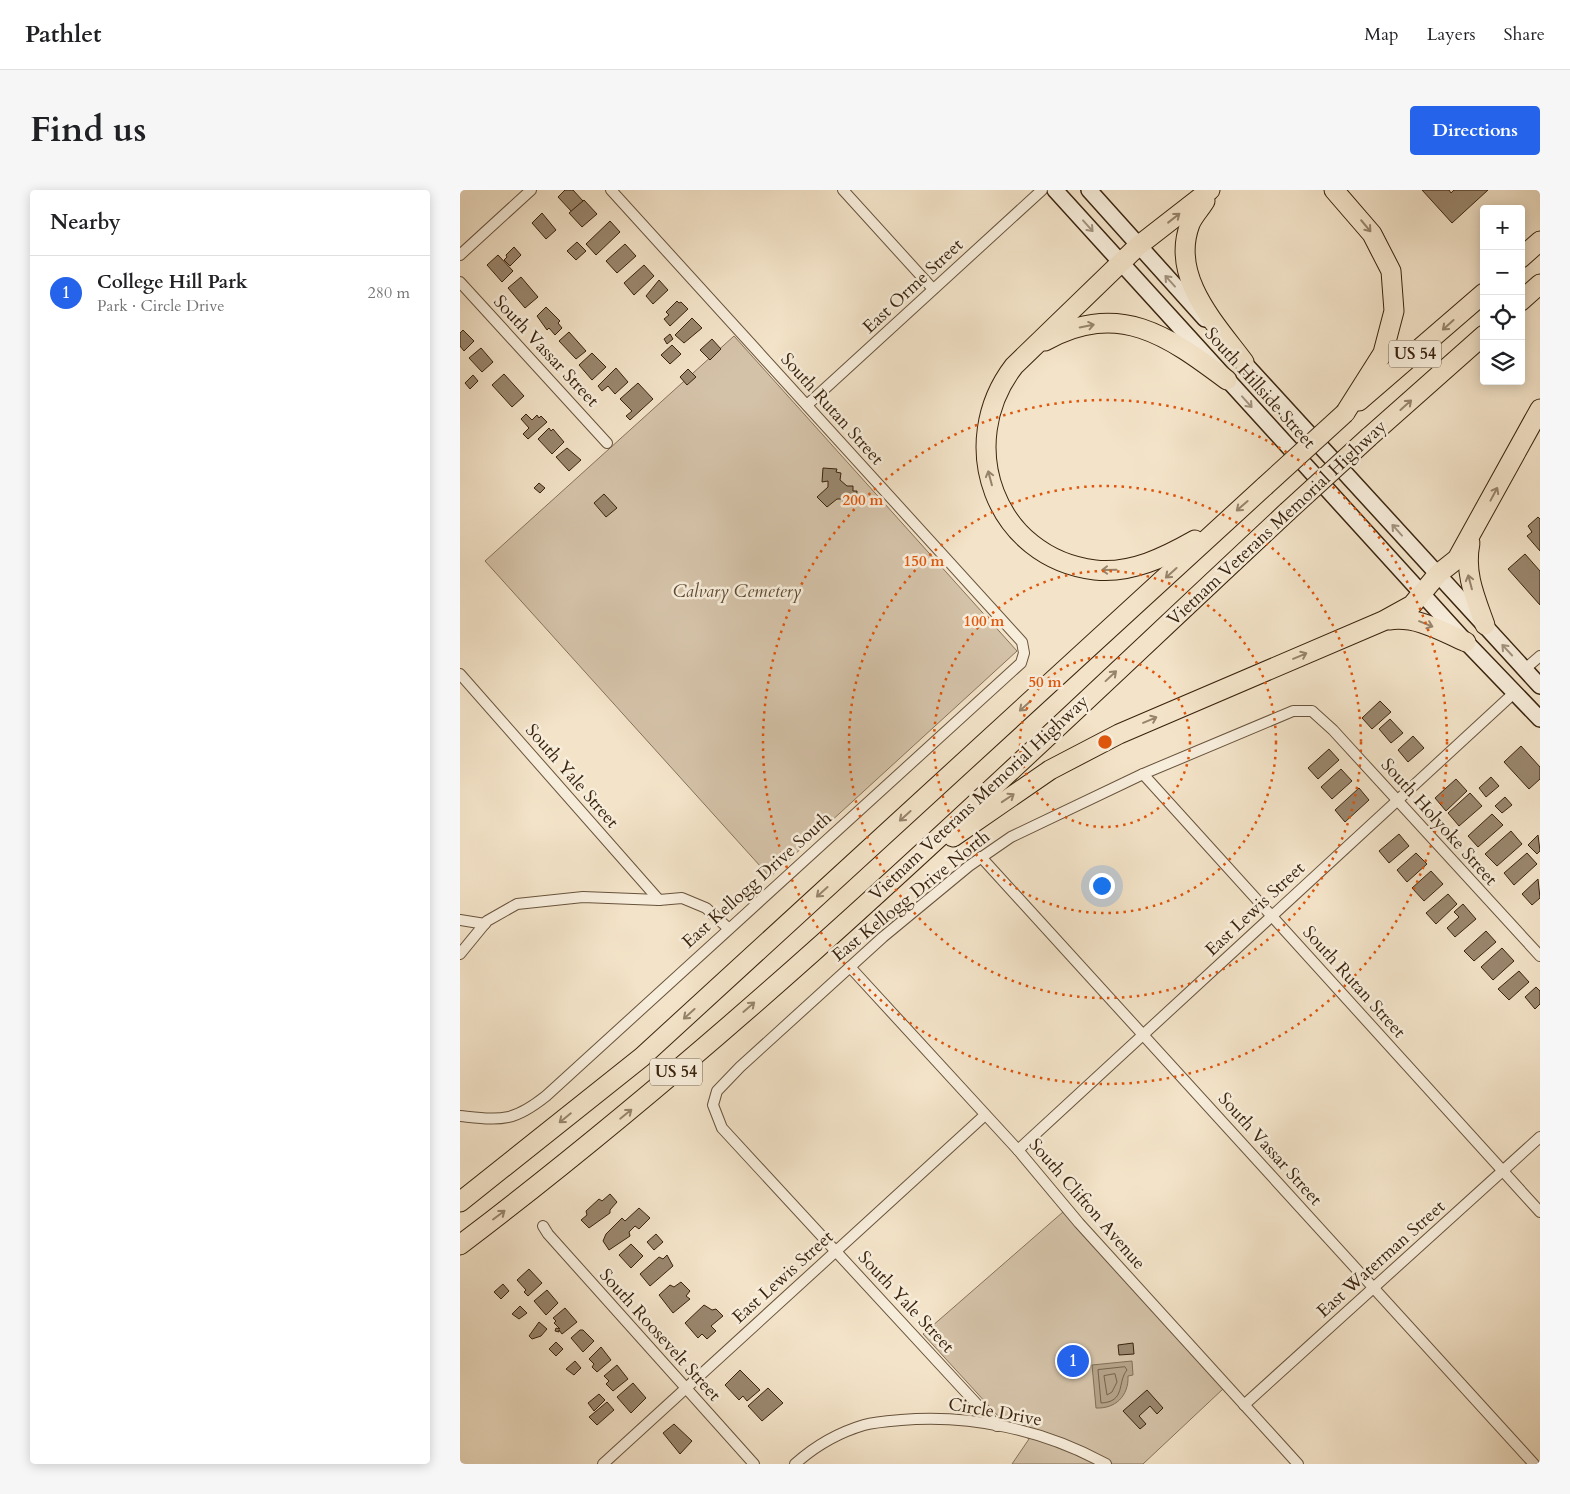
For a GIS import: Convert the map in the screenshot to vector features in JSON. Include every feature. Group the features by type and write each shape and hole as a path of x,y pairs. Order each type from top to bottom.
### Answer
{"highway":[{"path":"1212,190 1138,246 1120,262 1027,352 1006,376 991,406 985,436 985,457 996,496 1004,512 1025,537 1049,554 1065,562 1096,570 1116,570 1156,560 1218,527"},
{"path":"1212,190 1190,222 1184,246 1186,271 1201,305 1244,362"},
{"path":"1334,190 1372,234 1391,272 1394,311 1382,353 1344,413"},
{"path":"1525,254 1540,241"},
{"path":"1525,297 1540,284"},
{"name":"Vietnam Veterans Memorial Highway","path":"460,1202 642,1057 1187,558 1218,527 1344,413 1439,333 1481,295"},
{"path":"1027,352 1050,338 1072,329 1093,324 1127,324 1151,331 1182,346 1227,380"},
{"name":"Vietnam Veterans Memorial Highway","path":"460,1245 646,1098 883,888 1287,512 1480,339"},
{"path":"883,888 982,816 1050,770 1118,734 1383,621 1412,606 1438,574 1457,559 1471,537 1540,409"},
{"path":"1471,537 1466,560 1468,580 1485,625"},
{"path":"1383,621 1404,618 1421,622 1466,642"}],"main road":[{"name":"South Hillside Street","path":"1056,190 1466,642 1540,719"},
{"name":"South Hillside Street","path":"1089,190 1540,686"}],"street":[{"path":"460,255 531,190"},
{"name":"South Rutan Street","path":"611,190 1022,642 1024,653"},
{"path":"843,190 933,290"},
{"name":"East Orme Street","path":"807,405 1042,190"},
{"name":"South Vassar Street","path":"460,282 608,443"},
{"name":"East Kellogg Drive South","path":"460,1116 501,1120 513,1117 546,1096 728,928 1022,663 1024,653"},
{"path":"1525,669 1540,656"},
{"name":"South Yale Street","path":"460,674 659,900"},
{"name":"East Lewis Street","path":"1018,1150 1514,693"},
{"name":"East Kellogg Drive North","path":"715,1109 713,1105 716,1091 734,1073 897,925 981,857 1011,837 1143,774 1293,711 1312,712"},
{"name":"South Holyoke Street","path":"1312,712 1333,730 1540,956"},
{"name":"South Rutan Street","path":"1143,774 1540,1212"},
{"name":"South Vassar Street","path":"981,857 1534,1464"},
{"path":"460,954 485,924 517,904 583,897 659,900 682,898 706,908 728,928"},
{"path":"460,920 485,924"},
{"name":"South Clifton Avenue","path":"850,967 1018,1150 1079,1223 1298,1464"},
{"name":"South Yale Street","path":"715,1109 722,1128 997,1426"},
{"name":"East Lewis Street","path":"603,1464 985,1115"},
{"name":"East Waterman Street","path":"1244,1405 1540,1137"},
{"name":"South Roosevelt Street","path":"543,1226 548,1234 754,1464"},
{"name":"Circle Drive","path":"795,1464 814,1448 840,1434 865,1425 918,1419 954,1419 1039,1435 1082,1450 1106,1464"}],"green space":[{"name":"Calvary Cemetery","path":"734,336 1017,651 770,877 485,561"},
{"path":"1063,1212 1224,1388 1143,1464 1012,1464 1029,1439 999,1417 923,1334"}],"water":[{"path":"1132,1361 1133,1375 1128,1376 1126,1390 1120,1400 1103,1408 1096,1408 1092,1365"}],"building":[{"path":"565,190 573,190 583,201 572,212 558,197"},
{"path":"1422,190 1449,190 1451,193 1454,190 1488,190 1452,223"},
{"path":"584,200 597,214 582,227 569,213"},
{"path":"542,213 556,230 546,239 532,223"},
{"path":"610,221 620,232 596,255 586,244"},
{"path":"577,242 586,251 576,260 567,251"},
{"path":"625,244 636,256 617,273 606,261"},
{"path":"514,247 521,255 510,266 504,260"},
{"path":"498,255 513,271 502,282 487,265"},
{"path":"644,265 654,276 634,295 624,283"},
{"path":"521,277 538,297 525,308 508,288"},
{"path":"659,280 668,290 653,304 646,296"},
{"path":"677,301 681,302 688,309 670,326 664,319 669,315 666,312"},
{"path":"546,307 560,321 558,323 562,328 555,335 549,328 547,330 537,316"},
{"path":"692,318 702,328 684,343 675,335"},
{"path":"463,330 474,341 464,351 460,346 460,333"},
{"path":"569,332 586,351 576,359 559,341"},
{"path":"670,334 673,339 667,344 664,339"},
{"path":"712,339 721,349 710,360 700,350"},
{"path":"672,345 681,354 670,364 661,355"},
{"path":"481,348 493,362 482,372 469,358"},
{"path":"592,353 606,367 592,380 579,365"},
{"path":"616,368 628,382 615,394 608,386 602,391 598,386"},
{"path":"688,369 696,377 687,385 680,377"},
{"path":"504,374 524,396 512,407 492,385"},
{"path":"473,375 478,381 470,389 465,383"},
{"path":"638,383 653,399 630,420 626,416 632,411 620,399"},
{"path":"526,414 532,420 537,415 539,418 541,416 547,422 528,439 523,434 529,428 521,419"},
{"path":"549,428 551,431 553,429 564,442 552,454 538,439"},
{"path":"567,448 581,460 569,471 556,457"},
{"path":"823,468 837,469 836,472 841,473 840,480 847,486 853,486 853,491 857,491 856,506 843,505 843,499 837,499 827,507 817,497 828,487 828,481 822,482"},
{"path":"539,483 545,488 540,493 534,488"},
{"path":"604,494 617,508 606,517 594,503"},
{"path":"1538,517 1540,519 1540,551 1527,536 1532,532 1528,526"},
{"path":"1525,554 1540,571 1540,605 1508,569"},
{"path":"1380,701 1391,712 1372,729 1362,718"},
{"path":"1390,719 1403,733 1391,743 1379,729"},
{"path":"1413,736 1424,748 1408,762 1398,750"},
{"path":"1521,746 1540,767 1540,779 1529,789 1504,762"},
{"path":"1329,749 1339,760 1318,779 1308,768"},
{"path":"1341,769 1352,781 1332,799 1321,787"},
{"path":"1491,777 1499,786 1486,797 1479,788"},
{"path":"1456,779 1467,791 1446,811 1435,798"},
{"path":"1359,788 1369,800 1345,822 1335,810"},
{"path":"1470,793 1482,806 1459,826 1448,813"},
{"path":"1505,797 1512,805 1502,813 1495,806"},
{"path":"1492,814 1503,825 1478,847 1468,836"},
{"path":"1511,831 1522,844 1497,866 1485,854"},
{"path":"1399,834 1409,846 1389,863 1379,851"},
{"path":"1538,835 1540,851 1537,854 1528,845"},
{"path":"1416,853 1427,864 1407,882 1397,870"},
{"path":"1527,853 1537,864 1514,885 1504,873"},
{"path":"1431,871 1443,884 1424,901 1412,888"},
{"path":"1538,879 1540,898 1532,905 1522,894"},
{"path":"1448,894 1457,904 1436,924 1426,913"},
{"path":"1463,904 1476,919 1455,937 1447,928 1459,917 1454,912"},
{"path":"1486,931 1496,942 1474,961 1464,951"},
{"path":"1502,948 1514,961 1493,980 1481,967"},
{"path":"1519,971 1529,982 1509,1000 1498,989"},
{"path":"1536,987 1540,991 1540,1004 1535,1009 1525,997"},
{"path":"610,1194 617,1202 610,1210 610,1213 589,1228 581,1220 587,1215 586,1211 599,1199 602,1201"},
{"path":"639,1208 650,1218 639,1229 635,1226 629,1232 630,1236 609,1250 603,1241 606,1234 622,1218 625,1221"},
{"path":"656,1234 663,1242 654,1250 647,1242"},
{"path":"631,1244 643,1256 631,1268 619,1255"},
{"path":"667,1255 673,1266 650,1286 640,1274 659,1257 663,1259"},
{"path":"529,1269 542,1283 528,1296 524,1292 526,1290 517,1280"},
{"path":"681,1282 690,1291 686,1296 690,1299 673,1313 659,1295 670,1285 674,1287"},
{"path":"503,1284 509,1291 501,1299 494,1292"},
{"path":"547,1290 558,1303 546,1315 534,1301"},
{"path":"704,1305 712,1310 716,1309 723,1316 711,1326 716,1331 707,1339 702,1334 698,1338 685,1323"},
{"path":"520,1306 527,1313 519,1319 512,1314"},
{"path":"565,1308 577,1322 562,1334 559,1330 559,1332 555,1331 556,1328 560,1329 554,1323 556,1321 553,1318"},
{"path":"539,1322 547,1329 541,1336 532,1339 529,1336"},
{"path":"580,1330 583,1330 594,1341 583,1352 571,1338"},
{"path":"556,1342 563,1349 556,1356 549,1349"},
{"path":"1133,1343 1134,1354 1119,1355 1118,1345"},
{"path":"601,1347 611,1360 597,1372 592,1367 594,1364 589,1359"},
{"path":"575,1361 581,1368 574,1375 566,1369"},
{"path":"617,1365 628,1379 613,1391 606,1384 609,1381 604,1376"},
{"path":"740,1370 760,1390 747,1401 743,1396 739,1400 725,1385"},
{"path":"633,1383 646,1398 631,1413 617,1397"},
{"path":"768,1388 783,1403 762,1421 748,1406"},
{"path":"1147,1390 1163,1408 1157,1414 1150,1406 1139,1416 1146,1424 1140,1429 1123,1411"},
{"path":"599,1394 605,1400 594,1411 588,1403"},
{"path":"607,1402 614,1410 597,1425 589,1417"},
{"path":"674,1424 692,1441 680,1454 663,1433"}],"place":[{"name":"College Hill Park","path":"1073,1361"}]}
